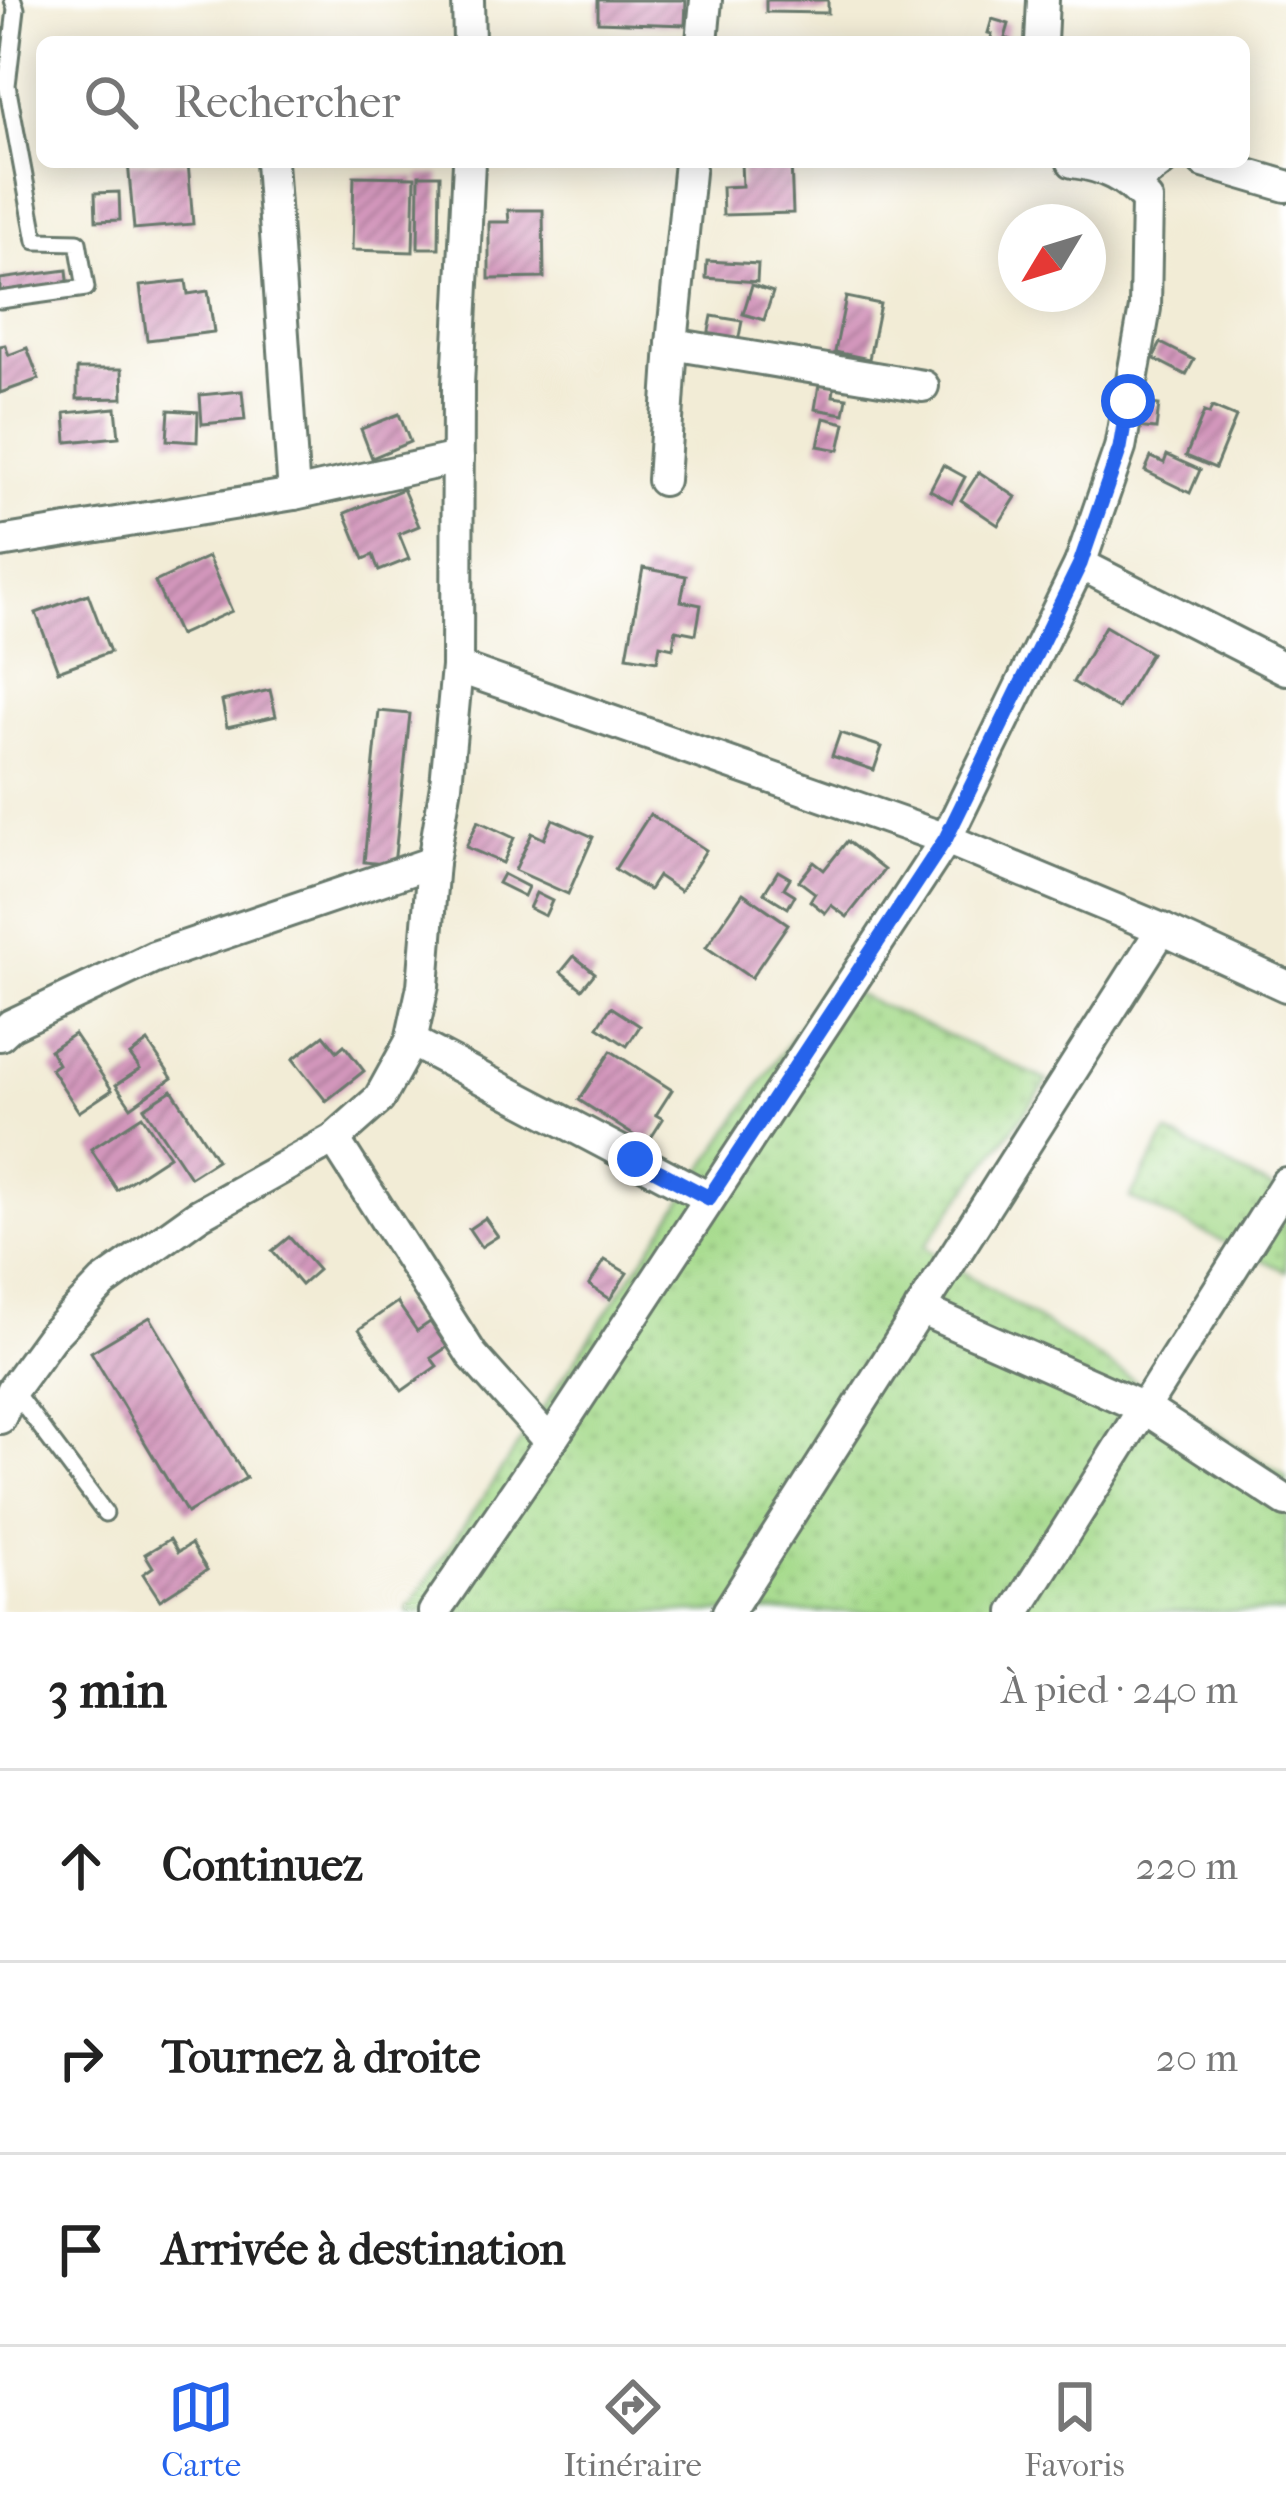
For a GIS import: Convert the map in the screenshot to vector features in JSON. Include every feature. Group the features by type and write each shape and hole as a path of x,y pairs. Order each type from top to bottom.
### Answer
{"street":[{"path":"468,0 469,36"},
{"path":"703,36 706,0"},
{"path":"1041,36 1043,0"},
{"path":"272,168 294,494"},
{"path":"4,1396 103,1283 198,1215 334,1139 379,1099 411,1041 423,986 457,667 458,385 469,168"},
{"path":"663,480 689,168"},
{"path":"446,1608 946,838 1080,564 1120,448 1145,308 1147,200 1132,184 1105,168"},
{"path":"1132,184 1153,168"},
{"path":"1224,168 1286,187"},
{"path":"672,344 923,386"},
{"path":"0,542 294,494 458,458"},
{"path":"1080,564 1286,669"},
{"path":"457,667 946,838 1286,986"},
{"path":"0,1035 11,1025 154,957 433,862"},
{"path":"728,1612 1162,929"},
{"path":"411,1041 709,1198"},
{"path":"334,1139 472,1355 550,1442"},
{"path":"1015,1612 1286,1183"},
{"path":"920,1309 1144,1408 1286,1501"}],"lane":[{"path":"0,300 86,288 78,242 36,241 7,85 13,0"},
{"path":"4,1396 105,1513"}],"green space":[{"path":"829,982 1048,1081 924,1247 1286,1477 1286,1612 406,1612"},
{"path":"1167,1133 1286,1196 1286,1271 1130,1198"}],"building":[{"path":"598,0 686,0 685,25 598,22"},
{"path":"766,0 828,0 828,13 766,12"},
{"path":"992,19 1009,24 1006,36 988,33"},
{"path":"129,168 188,168 193,224 134,229"},
{"path":"741,168 791,168 793,213 723,215 722,187 742,186"},
{"path":"419,175 440,175 439,248 418,248"},
{"path":"354,176 415,177 413,252 352,250"},
{"path":"119,192 120,220 96,221 95,193"},
{"path":"508,210 543,210 544,278 489,279 489,222 509,222"},
{"path":"707,261 758,264 757,282 706,278"},
{"path":"67,270 70,298 0,306 0,279"},
{"path":"186,281 188,294 208,291 214,332 147,340 140,286"},
{"path":"752,285 773,292 764,320 743,314"},
{"path":"846,297 880,304 869,359 835,352"},
{"path":"712,316 742,321 738,342 708,336"},
{"path":"1161,343 1194,360 1186,375 1153,358"},
{"path":"5,345 9,355 27,348 39,379 0,393 0,346"},
{"path":"77,369 122,369 123,398 77,399"},
{"path":"820,379 835,381 833,396 847,398 844,414 815,409"},
{"path":"242,391 245,420 202,424 200,395"},
{"path":"1138,402 1159,405 1156,429 1135,427"},
{"path":"1212,407 1236,417 1215,468 1186,456 1204,412 1209,414"},
{"path":"116,408 119,437 67,442 65,413"},
{"path":"169,410 198,412 197,442 167,440"},
{"path":"399,414 410,442 372,458 361,429"},
{"path":"824,418 845,423 839,450 818,446"},
{"path":"1167,455 1200,470 1190,493 1145,471 1151,457 1164,463"},
{"path":"943,465 965,477 952,502 930,490"},
{"path":"979,472 1016,497 998,525 961,500"},
{"path":"403,489 419,526 399,534 409,559 379,571 373,555 364,559 345,513"},
{"path":"208,557 232,611 179,635 155,582"},
{"path":"643,568 686,576 681,601 701,605 696,634 676,630 673,648 660,645 657,661 627,656"},
{"path":"88,594 110,652 58,671 36,613"},
{"path":"1105,626 1151,653 1118,709 1073,682"},
{"path":"270,690 276,716 227,727 222,701"},
{"path":"379,711 410,714 394,865 364,862"},
{"path":"840,733 882,747 874,770 832,756"},
{"path":"650,814 706,850 680,891 658,876 649,890 615,869"},
{"path":"553,819 593,837 568,894 515,870 532,833 544,839"},
{"path":"478,821 514,838 503,863 466,847"},
{"path":"847,841 884,870 847,917 831,905 825,913 810,901 815,893 799,881 814,862 824,870"},
{"path":"778,871 790,878 784,888 795,895 788,908 764,893"},
{"path":"503,874 528,887 524,896 498,883"},
{"path":"536,893 552,901 545,916 529,908"},
{"path":"743,893 788,924 751,978 706,947"},
{"path":"574,956 595,973 582,989 561,972"},
{"path":"611,1007 640,1026 627,1046 598,1027"},
{"path":"74,1034 112,1090 79,1112 51,1069 58,1064 50,1050"},
{"path":"324,1035 337,1051 344,1045 364,1071 326,1101 293,1059"},
{"path":"148,1042 172,1078 131,1107 116,1085 140,1069 130,1055"},
{"path":"611,1051 672,1090 656,1115 663,1119 647,1144 579,1100"},
{"path":"172,1090 217,1160 190,1177 144,1108"},
{"path":"142,1116 169,1156 117,1190 91,1149"},
{"path":"485,1218 498,1236 481,1247 469,1229"},
{"path":"289,1237 318,1270 301,1285 272,1251"},
{"path":"605,1260 627,1273 610,1299 589,1285"},
{"path":"397,1302 417,1331 430,1322 447,1347 431,1358 437,1366 402,1391 359,1329"},
{"path":"150,1317 246,1478 187,1513 91,1352"},
{"path":"170,1539 178,1552 191,1544 207,1570 160,1600 143,1574 153,1567 145,1554"}],"route":[{"path":"635,1159 709,1198 946,838 1080,564 1120,448 1128,401"}]}
